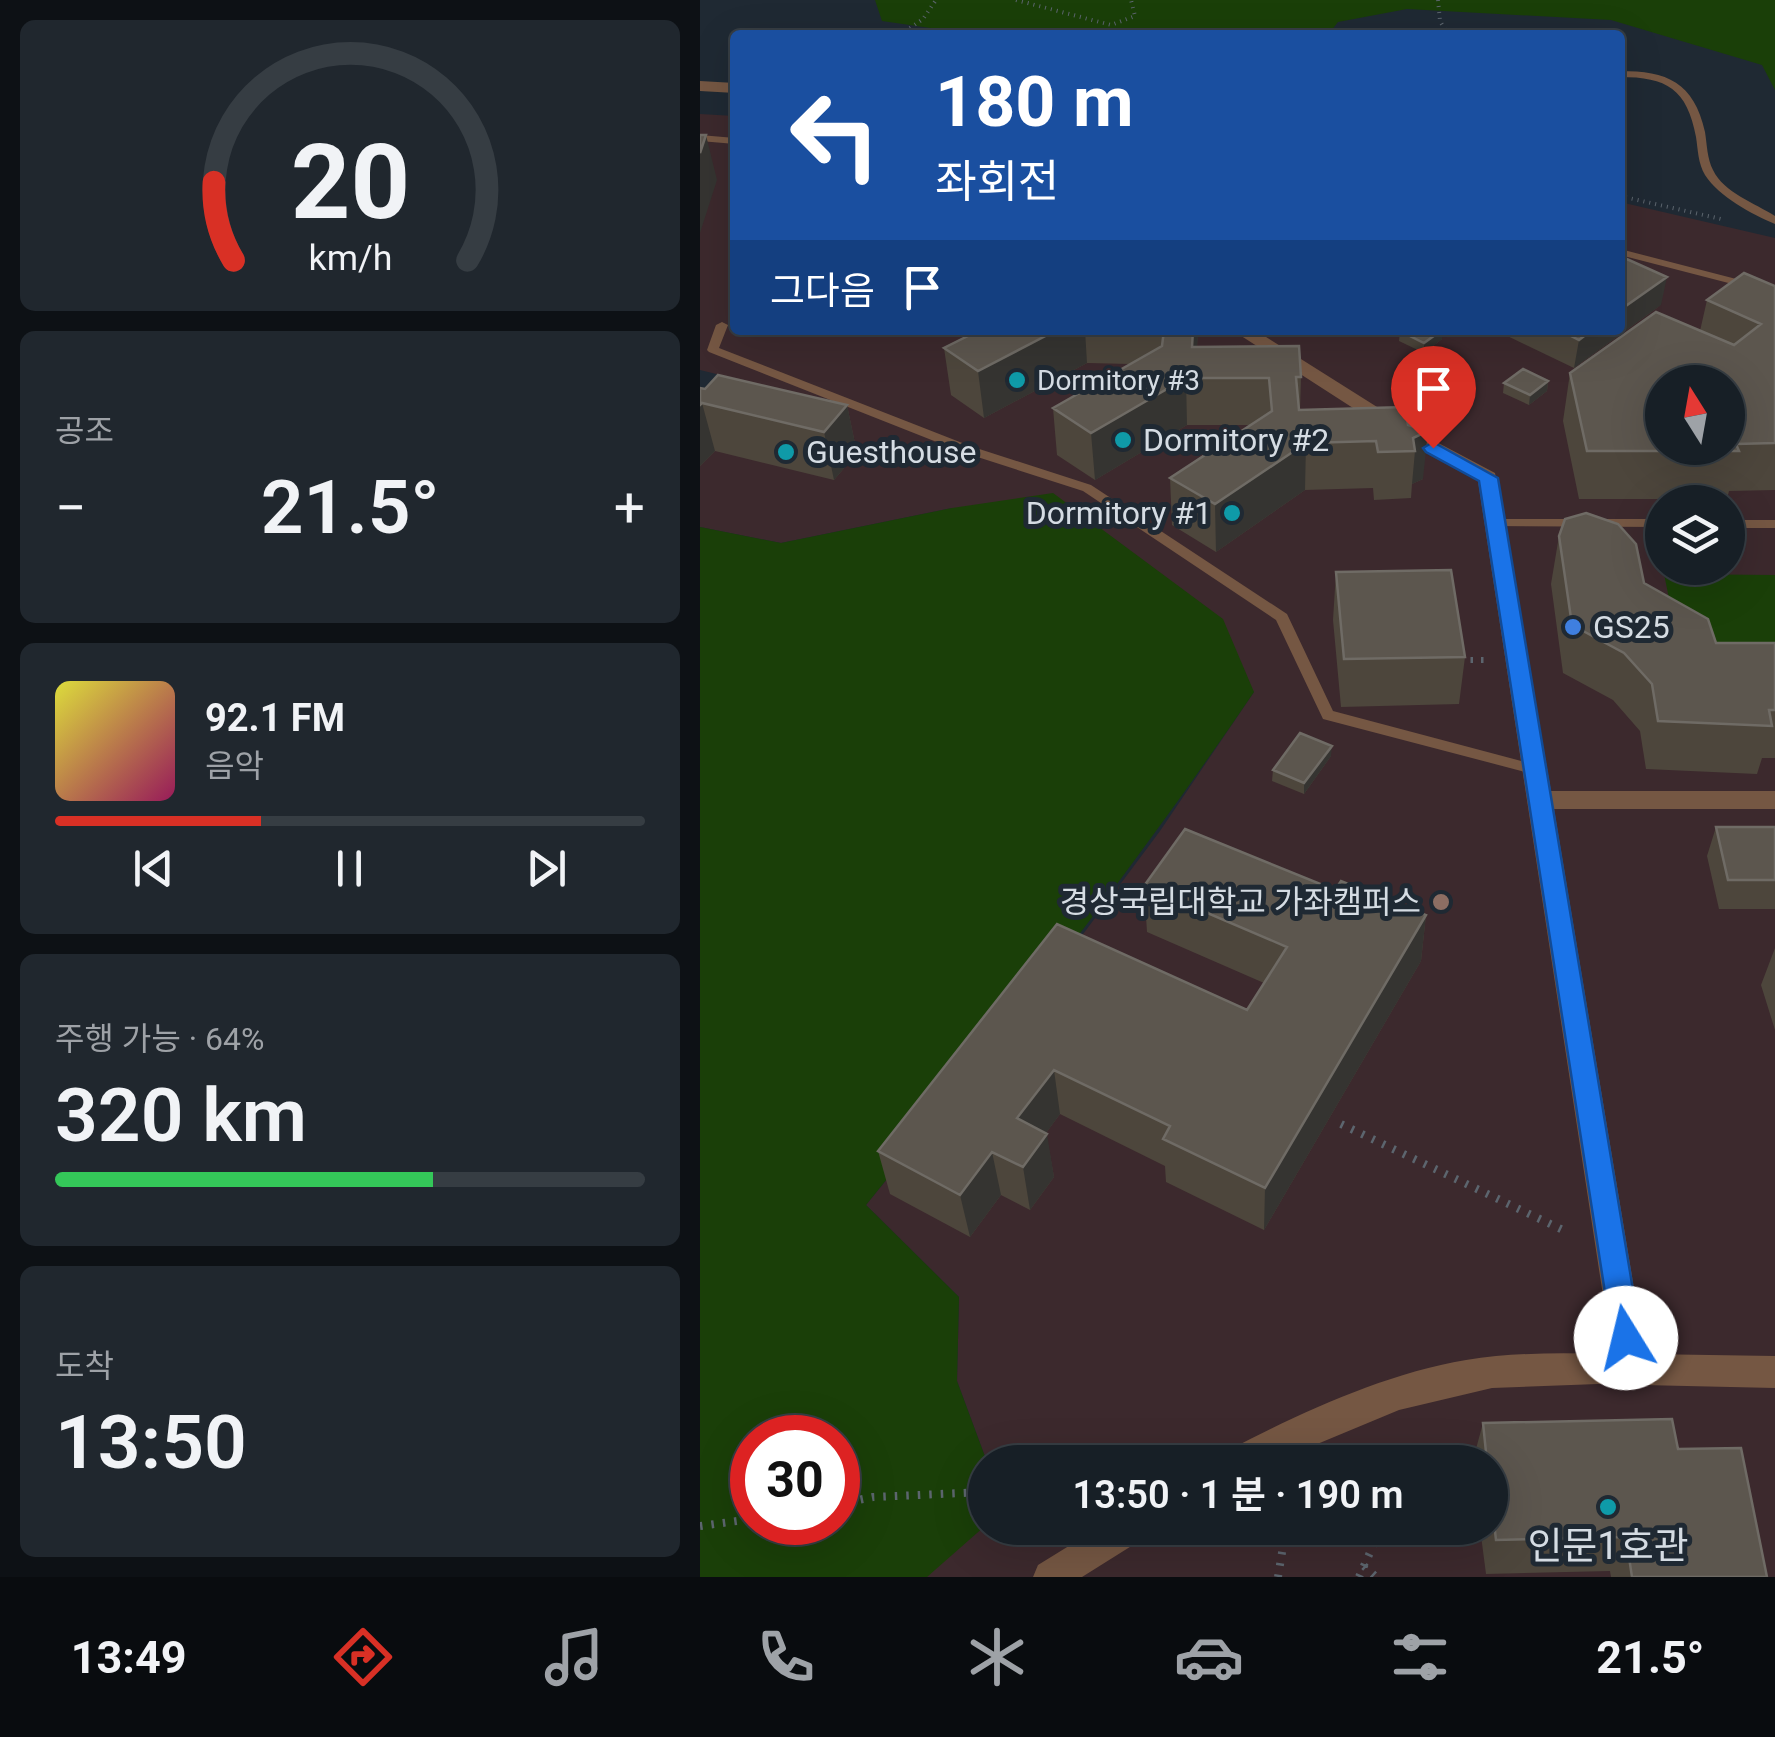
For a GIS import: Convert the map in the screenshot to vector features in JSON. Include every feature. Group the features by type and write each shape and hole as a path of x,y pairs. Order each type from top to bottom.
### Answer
{"street":[{"path":"700,86 730,88"},
{"path":"1250,335 1405,433 1488,478 1631,1370"},
{"path":"1538,800 1775,800"},
{"path":"1271,1445 1438,1381 1490,1372 1775,1372"},
{"path":"1050,1577 1102,1545"}],"lane":[{"path":"1625,74 1642,73 1673,81 1686,93 1712,178 1775,222"},
{"path":"700,138 730,141"},
{"path":"1625,253 1775,292"},
{"path":"722,325 713,350 966,449 1046,472 1100,497 1282,617 1328,715 1533,769"},
{"path":"1494,523 1645,524"},
{"path":"1745,524 1775,524"}],"path":[{"path":"907,30 922,19 936,0"},
{"path":"1016,0 1112,25 1136,16 1131,0"},
{"path":"1438,0 1445,30"},
{"path":"1625,197 1736,222"},
{"path":"1452,661 1494,660"},
{"path":"1341,1124 1566,1232"},
{"path":"860,1500 968,1493"},
{"path":"700,1526 730,1522"},
{"path":"1278,1577 1283,1545"},
{"path":"1359,1577 1373,1545"},
{"path":"1364,1566 1376,1577"}],"shaded area":[{"name":"경상국립대학교 가좌캠퍼스","path":"700,114 730,116 730,335 1625,335 1625,203 1775,238 1775,1577 919,1577 968,1538 968,1545 1508,1545 1508,1445 981,1445 957,1381 959,1297 866,1205 1054,973 1160,831 1254,692 952,508 781,543 700,527 700,402 753,383 700,370"}],"green space":[{"path":"875,0 1775,0 1775,90 1762,65 1611,20 1407,9 1338,22 1332,30 944,30 882,21"},
{"path":"1053,493 1223,619 1254,692 1065,953 866,1205 959,1297 957,1381 981,1445 968,1445 968,1541 927,1577 700,1577 700,527 781,543 952,508"},
{"path":"1745,575 1775,575 1775,652 1680,652 1666,585 1745,585"}],"building":[{"path":"1625,258 1667,277 1625,306"},
{"path":"1744,273 1775,286 1775,443 1745,444 1745,365 1645,365 1645,451 1587,451 1570,373 1656,312 1734,345 1761,324 1707,300"},
{"path":"970,335 1047,335 978,371 944,348"},
{"path":"1163,335 1193,335 1192,347 1299,346 1299,410 1405,407 1408,425 1428,431 1413,438 1415,451 1378,452 1376,441 1306,443 1215,504 1170,478 1272,411 1269,378 1186,378 1091,433 1053,408 1162,346"},
{"path":"1408,335 1435,335 1424,343"},
{"path":"1523,369 1548,381 1530,395 1504,383"},
{"path":"718,375 847,405 824,432 700,405 700,388 705,389"},
{"path":"1586,513 1618,524 1636,544 1645,585 1708,619 1716,643 1775,643 1775,710 1769,710 1772,726 1658,721 1652,684 1624,653 1572,625 1559,536 1565,519"},
{"path":"1451,570 1465,657 1344,659 1336,572"},
{"path":"1300,733 1332,746 1304,783 1273,770"},
{"path":"1716,827 1775,827 1775,880 1728,880"},
{"path":"1185,829 1335,890 1341,881 1426,915 1265,1188 1163,1139 1170,1126 1054,1070 1017,1118 1047,1134 1023,1167 992,1152 960,1195 878,1151 1057,924 1247,1010 1287,947 1144,886"},
{"name":"인문1호관","path":"1672,1419 1678,1449 1741,1448 1767,1577 1632,1577 1626,1537 1508,1540 1508,1445 1485,1445 1483,1423"}],"place":[{"name":"Dormitory #3","path":"1017,380"},
{"name":"Dormitory #2","path":"1123,440"},
{"name":"Guesthouse","path":"786,452"},
{"name":"Dormitory #1","path":"1232,513"},
{"name":"GS25","path":"1573,627"},
{"name":"경상국립대학교 가좌캠퍼스","path":"1441,902"},
{"name":"인문1호관","path":"1608,1507"}],"route":[{"path":"1433,448 1488,478 1626,1338"}]}
